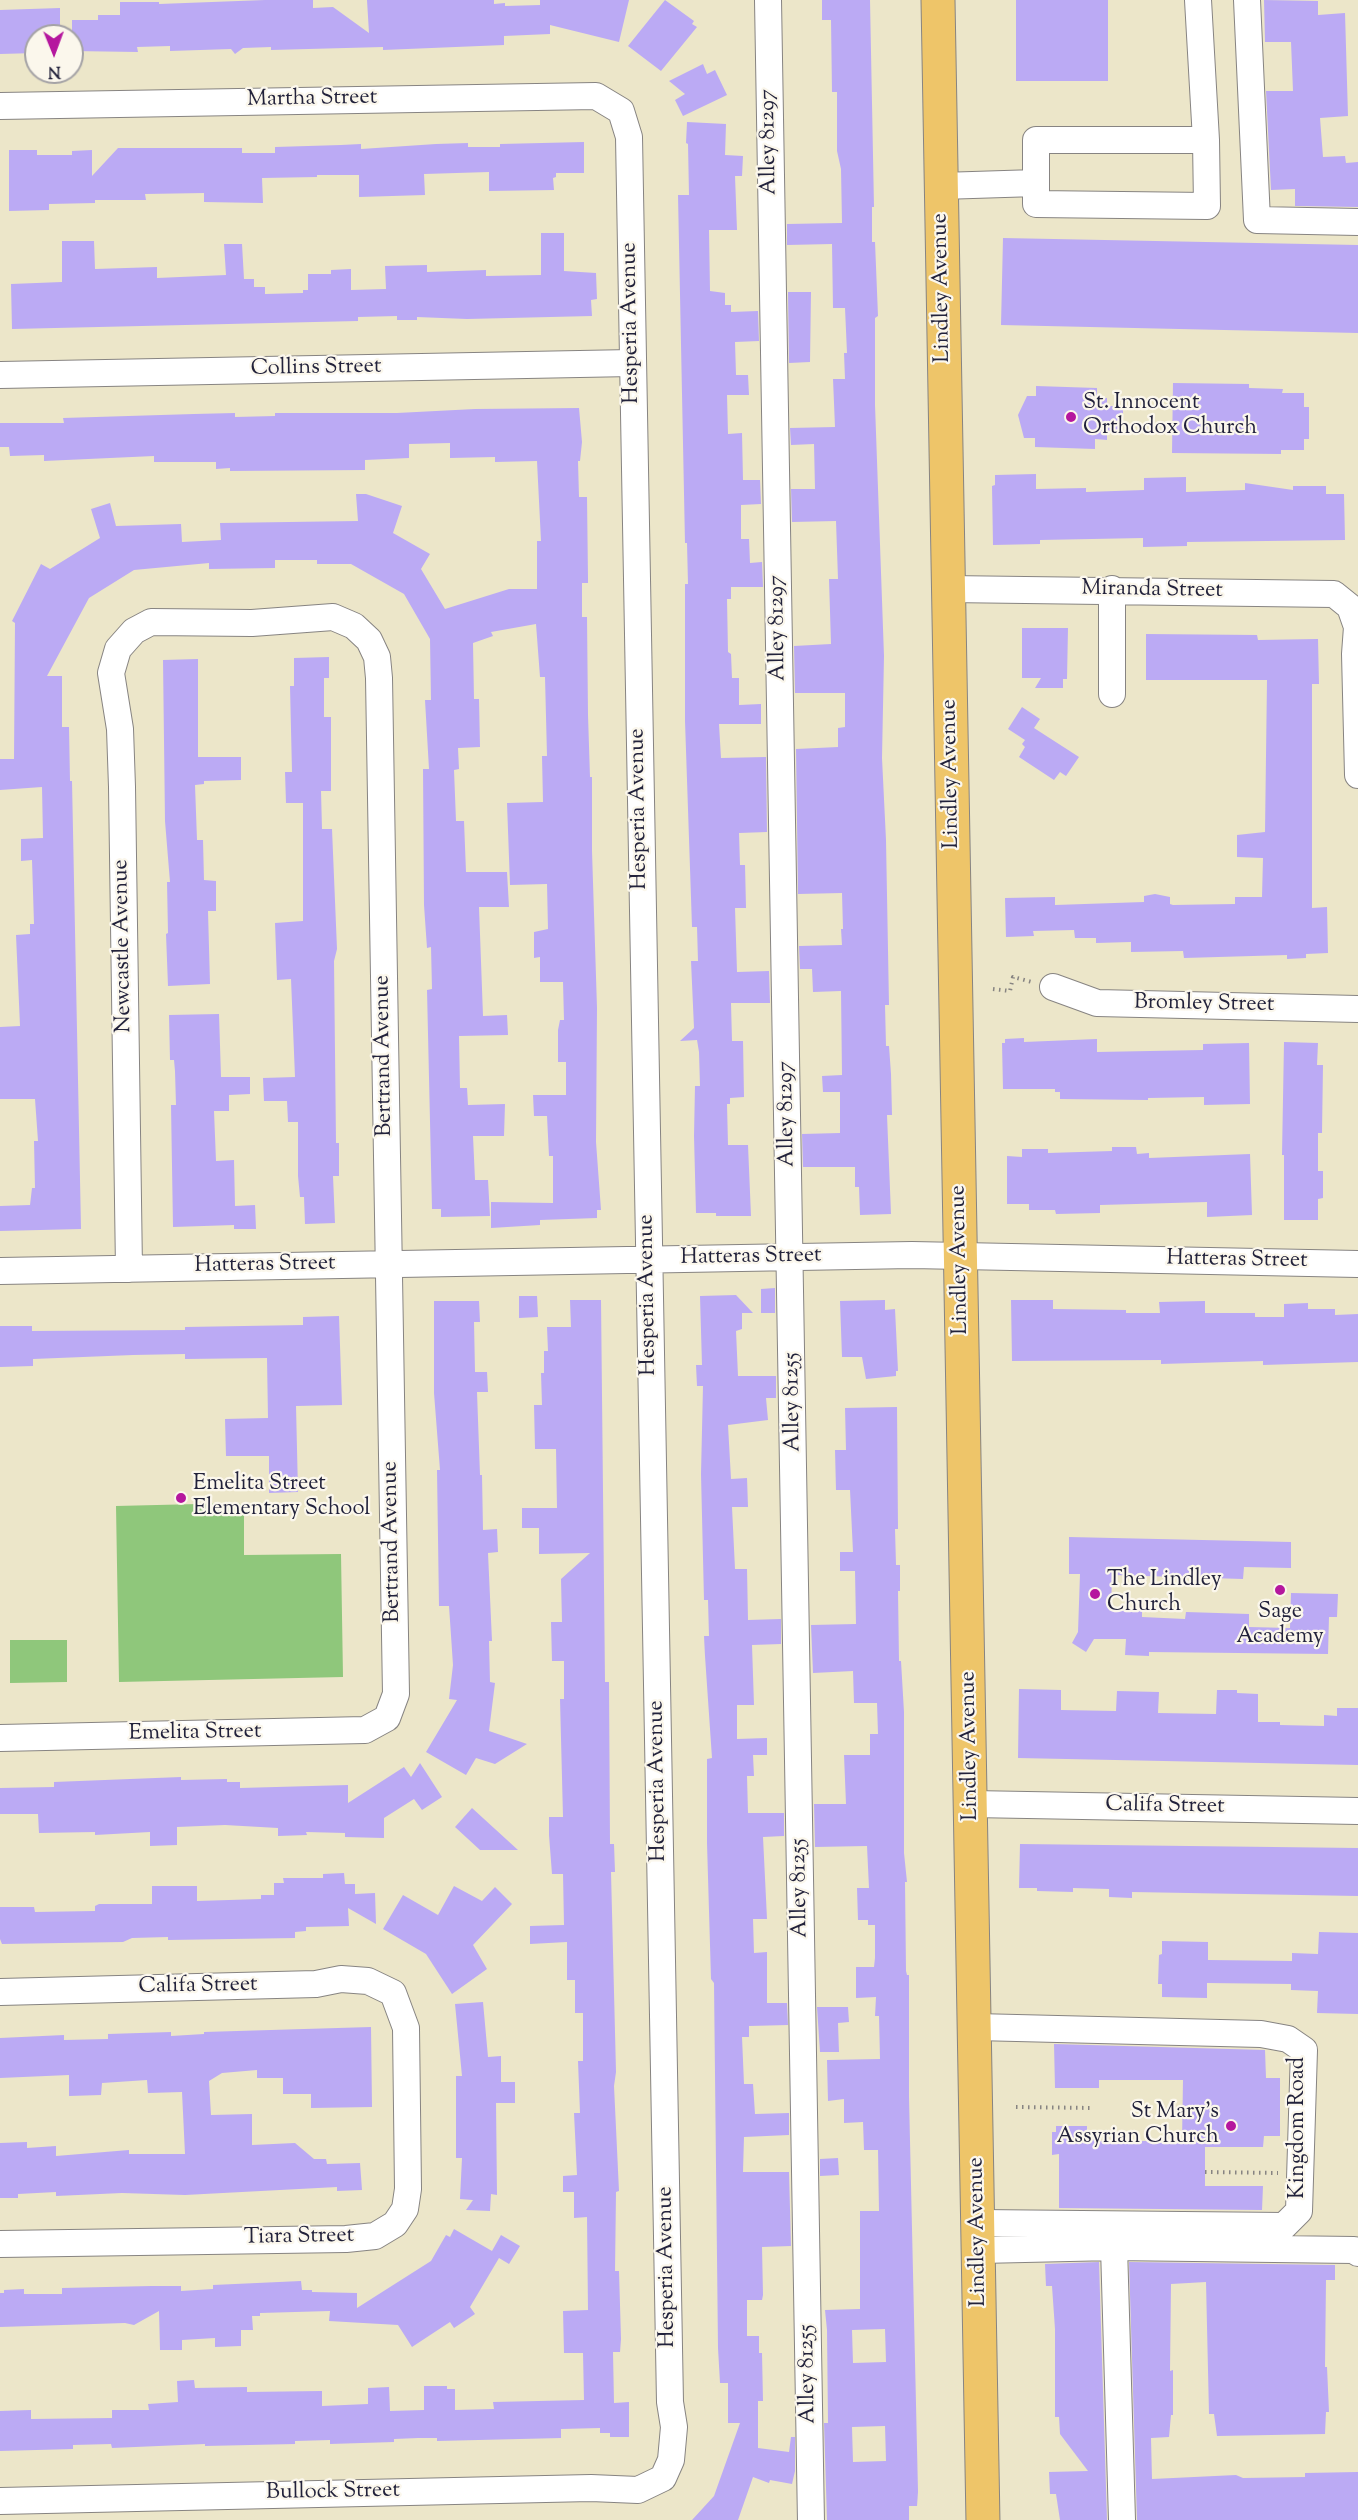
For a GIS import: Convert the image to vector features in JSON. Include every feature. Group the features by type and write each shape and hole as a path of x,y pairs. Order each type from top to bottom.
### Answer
{"main road":[{"name":"Lindley Avenue","path":"938,0 980,2236 983,2520"}],"street":[{"name":"Alley 81297","path":"768,0 790,1256"},
{"path":"1198,0 1206,140 1207,206 1036,204 1036,140 1206,140"},
{"path":"1247,0 1257,220 1358,222"},
{"name":"Martha Street","path":"0,106 567,95 596,96 621,111"},
{"name":"Hesperia Avenue","path":"621,111 629,137 670,2402 674,2427 671,2460 663,2478"},
{"path":"941,186 1036,183"},
{"name":"Collins Street","path":"0,375 632,363"},
{"name":"Miranda Street","path":"948,589 1112,589 1334,594 1350,607 1357,627 1355,654 1358,775"},
{"path":"1112,589 1112,693"},
{"name":"Bertrand Avenue","path":"134,631 151,622 241,623 333,617 354,626 369,640 377,657 394,1638 397,1668 396,1694 387,1718"},
{"name":"Newcastle Avenue","path":"129,1269 122,787 120,729 111,672 118,649 134,631"},
{"name":"Bromley Street","path":"1053,987 1097,1002 1358,1009"},
{"name":"Hatteras Street","path":"0,1271 790,1256 962,1256 1358,1264"},
{"name":"Alley 81255","path":"790,1256 811,2520"},
{"name":"Emelita Street","path":"0,1738 340,1732 365,1730 387,1718"},
{"name":"Califa Street","path":"972,1804 1358,1811"},
{"name":"Califa Street","path":"0,1992 316,1984 341,1979 368,1981 393,1993"},
{"name":"Tiara Street","path":"0,2244 346,2239 375,2236 395,2224 405,2209 408,2189 406,2028 393,1993"},
{"name":"Kingdom Road","path":"976,2027 1261,2034 1288,2039 1304,2050 1299,2211 1284,2226 980,2236"},
{"path":"980,2236 1114,2247 1354,2250 1358,2253"},
{"path":"1114,2247 1122,2520"},
{"name":"Bullock Street","path":"0,2501 591,2488 639,2490 663,2478"}],"path":[{"path":"993,989 1010,991 1013,977 1053,987"},
{"path":"1016,2107 1093,2108"},
{"path":"1205,2172 1300,2173"}],"green space":[{"path":"239,1503 244,1508 244,1555 341,1554 343,1677 119,1682 116,1506"},
{"path":"10,1640 67,1640 67,1682 10,1683"}],"building":[{"path":"313,0 313,8 333,7 369,33 367,0 494,0 494,4 505,3 505,6 540,5 540,0 629,0 619,42 550,25 550,34 504,36 504,45 383,50 383,47 271,50 271,47 243,48 235,54 231,49 170,51 170,46 137,47 138,52 84,51 84,24 72,24 72,20 98,20 98,15 120,15 120,2 159,2 159,4"},
{"path":"665,0 694,21 692,24 697,27 661,71 628,46"},
{"path":"822,0 870,0 874,207 872,207 872,242 875,242 878,316 875,318 875,405 884,656 882,758 889,1005 885,1005 892,1115 887,1115 891,1214 860,1215 859,1187 855,1187 855,1167 803,1167 802,1134 840,1133 840,1092 823,1092 822,1076 842,1075 841,991 813,992 812,969 800,969 799,946 842,945 842,893 798,894 796,749 838,747 838,728 845,727 845,693 795,693 794,646 831,644 829,579 838,579 836,521 792,522 791,489 815,489 814,444 791,445 790,428 835,427 833,379 845,379 844,353 847,353 845,308 833,308 832,244 787,245 787,224 842,223 841,169 837,151 837,92 832,92 831,20 822,20"},
{"path":"1016,0 1108,0 1108,81 1016,81"},
{"path":"1264,0 1318,1 1318,15 1345,13 1348,116 1320,118 1323,157 1345,156 1346,163 1358,162 1358,207 1295,206 1295,189 1271,190 1266,91 1293,91 1291,42 1265,42"},
{"path":"60,8 60,24 24,24 24,53 0,54 0,10"},
{"path":"703,64 707,74 715,70 727,95 683,116 675,100 685,94 669,81"},
{"path":"687,122 726,124 725,155 743,156 742,176 735,176 737,230 709,230 710,291 725,293 725,305 731,305 731,312 758,311 759,341 735,342 736,375 748,375 749,395 727,395 728,434 742,433 743,480 760,480 761,504 741,505 741,539 749,539 750,563 762,562 763,587 731,587 731,599 727,599 728,652 731,654 732,678 739,678 739,705 761,704 761,724 719,724 721,758 766,757 767,832 739,833 740,865 745,865 746,908 735,908 737,972 769,971 770,1003 731,1003 732,1041 743,1041 744,1097 730,1098 730,1104 727,1104 728,1145 748,1145 751,1216 716,1216 716,1213 696,1213 694,1136 695,1086 700,1086 699,1052 697,1040 680,1041 694,1028 691,961 698,961 697,927 692,927 685,721 685,584 688,584 687,543 685,543 678,195 689,195"},
{"path":"584,142 584,173 556,173 556,177 553,178 554,190 489,191 489,172 424,174 425,195 359,197 359,175 317,175 317,177 262,178 263,203 204,202 204,193 145,194 146,200 95,200 95,203 49,204 49,210 9,211 9,150 37,150 37,155 72,155 72,151 92,150 92,176 118,148 242,148 242,153 275,153 275,147 361,144 361,149 468,143 468,147 500,147 500,144"},
{"path":"541,233 564,233 564,271 596,273 597,299 591,300 592,316 467,319 417,317 417,320 397,320 397,316 358,317 358,321 12,329 11,284 62,282 62,241 94,241 95,269 157,267 157,278 226,275 224,244 242,244 244,279 254,279 254,287 265,287 265,294 303,293 303,290 308,290 308,274 331,274 331,270 351,269 351,290 386,289 385,266 427,265 427,272 486,270 486,276 541,275"},
{"path":"1003,238 1358,245 1358,333 1001,325"},
{"path":"788,292 811,292 810,362 789,363"},
{"path":"1173,383 1249,384 1249,388 1283,389 1282,393 1304,393 1304,407 1309,407 1309,439 1304,439 1304,450 1281,450 1281,454 1172,453"},
{"name":"St. Innocent Orthodox Church","path":"1036,386 1097,388 1097,397 1107,398 1107,406 1123,406 1123,431 1107,431 1107,440 1095,439 1095,449 1035,447 1035,438 1024,438 1018,415 1027,396 1036,396"},
{"path":"579,408 582,442 580,461 578,461 579,497 587,497 588,583 582,583 582,617 587,617 588,715 590,777 592,777 597,1008 596,1142 601,1210 597,1210 597,1218 540,1220 540,1225 491,1228 491,1202 553,1203 553,1156 549,1156 547,1116 534,1116 533,1095 566,1095 566,1062 558,1062 558,1030 560,1020 564,1020 563,982 540,982 540,957 534,958 534,932 548,929 547,884 510,885 507,803 543,802 542,756 547,756 545,677 540,677 536,624 491,632 493,636 473,643 474,699 479,699 480,747 458,748 459,769 454,770 456,821 464,821 466,872 507,872 509,907 479,907 483,1016 507,1015 508,1035 459,1036 460,1088 467,1088 468,1105 505,1104 504,1136 473,1136 475,1180 488,1180 490,1216 441,1217 441,1209 432,1209 427,990 432,989 431,947 427,948 424,905 423,769 429,769 425,700 431,700 430,639 404,594 351,564 317,564 317,560 275,560 275,568 209,569 209,563 134,570 89,598 47,676 62,676 62,727 69,727 81,1229 0,1231 0,1206 30,1205 32,1188 35,1188 34,1141 38,1141 35,1099 0,1099 0,1027 20,1026 16,935 30,934 30,924 34,924 32,860 21,861 21,839 43,838 42,787 0,790 0,759 14,759 15,623 12,621 41,564 50,569 100,538 91,509 110,503 116,526 181,524 182,542 221,540 220,523 358,521 356,494 366,494 402,506 393,533 430,554 421,569 445,609 509,589 537,589 537,541 541,541 537,461 495,462 495,457 450,458 450,443 409,444 409,458 365,460 365,470 230,471 230,468 216,469 216,462 154,462 154,456 44,461 44,455 10,456 9,447 0,447 0,423 64,423 63,418 194,414 235,413 235,417 275,416 275,413 397,413 475,409"},
{"path":"1036,474 1036,489 1086,488 1086,492 1144,490 1144,478 1186,477 1186,492 1245,490 1245,483 1293,490 1293,486 1326,486 1326,494 1344,494 1345,540 1187,542 1187,546 1143,547 1143,538 1040,540 1040,544 993,545 992,486 995,485 995,475"},
{"path":"1022,628 1068,628 1067,679 1063,679 1063,688 1035,688 1041,678 1022,678"},
{"path":"1146,634 1257,635 1258,640 1318,639 1319,684 1312,684 1312,908 1327,907 1328,953 1306,954 1306,958 1287,959 1287,955 1184,958 1183,951 1131,952 1131,942 1096,943 1096,938 1075,938 1074,930 1033,931 1034,936 1006,937 1005,898 1055,897 1055,905 1144,902 1144,896 1155,894 1170,897 1170,904 1173,905 1235,904 1235,897 1262,897 1263,858 1237,857 1237,835 1265,832 1267,680 1146,680"},
{"path":"329,657 329,678 324,678 324,717 331,717 331,791 321,791 322,829 332,829 337,949 334,961 336,1143 339,1143 339,1176 333,1176 335,1223 305,1224 304,1197 300,1197 298,1176 298,1122 288,1122 287,1101 264,1101 263,1078 295,1077 291,979 277,980 275,923 303,921 303,803 286,803 285,772 292,772 290,686 294,686 294,658"},
{"path":"198,659 198,757 241,757 241,780 204,781 204,784 195,785 197,840 203,840 204,880 216,881 216,911 208,911 210,984 168,986 167,882 170,882 165,821 163,660"},
{"path":"1022,707 1040,719 1034,728 1079,757 1066,776 1060,772 1054,780 1019,757 1025,747 1022,744 1025,740 1008,729"},
{"path":"219,1014 221,1077 250,1077 250,1094 229,1095 229,1111 214,1111 216,1161 234,1160 235,1206 255,1205 256,1229 234,1229 234,1225 173,1227 171,1105 176,1105 174,1060 170,1060 169,1015"},
{"path":"1024,1038 1024,1042 1097,1039 1097,1052 1203,1050 1203,1044 1249,1043 1250,1104 1204,1105 1204,1097 1148,1098 1148,1100 1060,1099 1060,1092 1055,1092 1055,1089 1003,1089 1002,1043 1005,1043 1005,1039"},
{"path":"1284,1042 1318,1043 1317,1065 1323,1065 1322,1133 1318,1133 1318,1171 1323,1171 1323,1198 1318,1199 1318,1220 1284,1220 1284,1155 1282,1155"},
{"path":"1112,1147 1136,1147 1137,1154 1149,1153 1149,1158 1250,1154 1252,1215 1207,1217 1207,1202 1100,1205 1100,1213 1056,1214 1055,1210 1029,1210 1029,1204 1007,1204 1007,1156 1022,1157 1022,1149 1048,1149 1048,1153 1112,1151"},
{"path":"775,1288 775,1313 761,1313 761,1289"},
{"path":"736,1295 753,1313 742,1313 742,1329 736,1331 738,1376 776,1376 776,1398 766,1398 768,1420 728,1425 731,1479 747,1478 748,1507 732,1507 735,1569 747,1569 748,1620 781,1619 781,1644 752,1645 754,1705 737,1705 737,1739 767,1738 767,1755 753,1755 754,1776 747,1776 748,1813 784,1813 784,1836 763,1837 767,1919 753,1919 754,1953 767,1952 767,2003 787,2003 788,2025 749,2026 749,2037 742,2037 744,2084 753,2084 755,2114 789,2113 789,2135 744,2137 743,2172 789,2172 791,2246 762,2247 763,2295 762,2300 747,2300 747,2336 759,2336 759,2353 762,2353 763,2401 758,2401 758,2448 789,2452 791,2437 795,2437 795,2471 792,2484 770,2480 769,2483 753,2477 738,2520 692,2520 714,2496 740,2423 728,2423 728,2383 720,2383 718,2348 714,1983 711,1979 707,1843 707,1759 712,1758 704,1636 709,1636 708,1600 704,1600 701,1474 703,1386 697,1386 696,1365 702,1365 700,1296"},
{"path":"519,1296 537,1296 538,1317 519,1318"},
{"path":"570,1300 601,1300 605,1682 609,1682 610,1844 614,1844 615,1872 611,1872 616,2072 614,2086 619,2191 616,2192 615,2271 619,2271 621,2339 620,2352 613,2352 614,2403 629,2402 629,2437 610,2437 610,2433 600,2433 600,2428 561,2429 561,2438 437,2441 437,2438 418,2438 394,2439 394,2442 330,2444 330,2440 295,2441 295,2444 205,2446 205,2444 112,2448 111,2444 73,2445 73,2449 0,2451 0,2411 31,2410 31,2419 112,2418 112,2410 149,2410 148,2404 178,2402 177,2381 194,2380 195,2388 247,2387 247,2392 322,2391 322,2406 368,2404 368,2388 389,2387 390,2411 424,2410 424,2386 447,2386 447,2389 455,2389 455,2410 494,2409 493,2402 584,2400 583,2353 564,2353 563,2311 588,2310 587,2217 574,2218 574,2192 563,2192 563,2176 577,2175 574,2113 580,2113 578,2061 583,2061 583,2013 575,2013 575,1980 567,1980 567,1942 530,1944 530,1926 564,1925 563,1874 552,1874 549,1817 563,1817 560,1699 564,1699 564,1661 552,1661 551,1622 562,1622 561,1579 590,1553 539,1554 539,1528 522,1528 522,1508 557,1508 556,1449 535,1449 534,1405 542,1405 541,1373 544,1373 544,1351 548,1351 547,1327 571,1327"},
{"path":"885,1300 885,1310 895,1309 898,1371 896,1371 896,1376 866,1379 862,1357 842,1357 840,1301"},
{"path":"1011,1300 1053,1300 1053,1309 1126,1310 1126,1313 1160,1313 1159,1302 1205,1301 1205,1313 1255,1313 1255,1317 1284,1317 1284,1304 1308,1303 1308,1309 1335,1309 1335,1315 1358,1314 1358,1362 1263,1365 1263,1361 1161,1364 1161,1360 1012,1361"},
{"path":"434,1301 479,1301 480,1322 474,1322 475,1372 487,1372 488,1392 477,1392 483,1530 497,1529 498,1552 488,1553 492,1641 489,1641 490,1682 495,1683 489,1731 527,1744 495,1764 476,1758 466,1775 426,1752 457,1700 449,1699 453,1665 449,1606 439,1606 437,1470 440,1470 434,1393"},
{"path":"339,1316 342,1405 296,1406 298,1492 269,1493 269,1456 226,1456 225,1419 268,1418 267,1358 185,1359 185,1354 133,1355 33,1359 33,1366 0,1367 0,1326 32,1326 32,1331 185,1330 185,1327 303,1325 303,1317"},
{"path":"897,1407 898,1529 895,1529 896,1565 900,1565 899,1661 901,1661 904,1712 906,1971 909,1975 909,2097 918,2492 917,2506 909,2506 909,2520 827,2520 824,2423 828,2423 825,2310 860,2309 860,2211 879,2211 878,2150 864,2150 863,2122 844,2123 844,2099 828,2101 827,2060 880,2059 879,2016 875,2016 876,1997 856,1998 856,1967 874,1967 875,1958 875,1925 868,1925 868,1920 858,1920 857,1888 869,1888 867,1846 815,1847 814,1804 846,1804 844,1755 870,1755 870,1734 878,1734 877,1703 854,1703 853,1671 813,1673 811,1625 856,1624 855,1571 840,1571 840,1552 853,1552 850,1490 836,1490 835,1450 846,1450 845,1408","holes":["885,2329 886,2362 853,2363 852,2330","885,2426 886,2461 853,2462 852,2427"]},
{"path":"1069,1537 1291,1542 1291,1568 1244,1567 1243,1579 1112,1575 1111,1610 1142,1611 1142,1617 1185,1619 1186,1612 1249,1614 1249,1627 1290,1628 1291,1593 1338,1594 1337,1617 1329,1617 1328,1654 1149,1652 1149,1656 1125,1655 1126,1639 1094,1639 1086,1652 1072,1643 1078,1632 1080,1574 1069,1574"},
{"path":"1019,1689 1061,1690 1061,1710 1116,1711 1117,1691 1159,1692 1158,1713 1216,1714 1217,1690 1237,1690 1237,1693 1258,1694 1258,1722 1280,1722 1280,1725 1324,1726 1324,1715 1337,1716 1337,1708 1358,1708 1358,1765 1018,1758"},
{"path":"420,1763 442,1797 422,1810 414,1799 384,1818 384,1838 345,1837 345,1833 306,1832 307,1835 278,1836 278,1828 225,1825 177,1827 177,1845 150,1846 150,1832 95,1835 95,1832 39,1833 38,1814 0,1814 0,1788 54,1787 54,1782 181,1777 181,1780 227,1779 227,1782 240,1782 240,1788 348,1785 348,1803 404,1767 411,1777"},
{"path":"472,1808 518,1850 480,1850 455,1827"},
{"path":"1020,1844 1358,1848 1358,1896 1132,1892 1132,1898 1109,1897 1109,1889 1073,1888 1073,1892 1037,1891 1037,1888 1019,1888"},
{"path":"344,1873 345,1884 355,1884 355,1894 375,1893 376,1924 348,1908 349,1926 306,1927 306,1931 295,1932 295,1938 168,1940 168,1937 132,1938 123,1942 2,1944 0,1939 0,1907 34,1907 35,1912 95,1911 95,1906 99,1904 152,1904 152,1886 197,1886 197,1901 261,1899 261,1895 274,1895 274,1883 284,1883 283,1878 323,1878 323,1874"},
{"path":"454,1886 482,1901 495,1887 512,1904 473,1945 487,1969 452,1994 426,1954 383,1929 403,1895 438,1915"},
{"path":"1319,1932 1358,1933 1358,2014 1317,2013 1318,1991 1291,1990 1291,1984 1207,1983 1207,1998 1162,1997 1162,1984 1158,1984 1162,1941 1208,1942 1208,1960 1292,1961 1292,1953 1318,1954"},
{"path":"483,2002 488,2057 501,2056 501,2082 515,2082 515,2103 496,2103 497,2195 491,2194 490,2211 466,2210 473,2200 460,2199 462,2158 456,2158 456,2076 462,2076 455,2004"},
{"path":"817,2007 848,2007 849,2022 838,2023 839,2052 820,2052"},
{"path":"371,2027 372,2107 311,2108 311,2094 283,2094 283,2078 257,2078 257,2070 222,2073 209,2081 211,2115 252,2114 252,2145 295,2143 314,2159 326,2159 327,2164 360,2163 362,2190 337,2191 337,2187 185,2195 122,2193 56,2196 56,2192 18,2194 18,2198 0,2198 0,2143 27,2142 27,2148 56,2146 56,2156 129,2150 129,2154 185,2154 182,2092 148,2093 147,2080 102,2083 101,2095 69,2096 69,2075 0,2078 0,2038 64,2035 64,2040 108,2039 108,2034 171,2032 171,2036 204,2034 204,2032"},
{"name":"St Mary's Assyrian Church","path":"1054,2044 1265,2050 1266,2078 1280,2078 1280,2136 1264,2136 1263,2147 1205,2147 1205,2186 1263,2186 1262,2210 1059,2208 1059,2154 1052,2155 1052,2132 1056,2132 1056,2126 1087,2126 1087,2133 1094,2133 1094,2141 1182,2141 1183,2080 1099,2080 1099,2088 1055,2088"},
{"path":"838,2158 839,2175 820,2176 820,2159"},
{"path":"454,2229 492,2251 501,2235 520,2246 509,2264 499,2258 470,2307 475,2314 454,2328 450,2322 412,2347 398,2325 329,2321 330,2311 260,2313 260,2316 252,2316 253,2330 241,2330 241,2346 215,2347 215,2338 182,2340 182,2350 160,2350 159,2311 134,2325 125,2323 0,2327 0,2293 4,2293 4,2290 24,2289 24,2294 62,2294 62,2288 181,2286 181,2291 213,2289 213,2285 301,2281 302,2290 357,2293 357,2308 431,2261 446,2235 450,2237"},
{"path":"1099,2262 1107,2520 1060,2520 1056,2494 1050,2494 1049,2472 1088,2471 1060,2434 1059,2417 1055,2417 1055,2329 1052,2286 1046,2286 1045,2264"},
{"path":"1129,2262 1335,2265 1335,2280 1326,2280 1325,2367 1327,2367 1329,2412 1326,2412 1325,2434 1217,2436 1214,2414 1209,2414 1206,2282 1171,2284 1170,2371 1173,2370 1173,2415 1171,2415 1169,2437 1151,2438 1152,2479 1236,2475 1243,2478 1305,2477 1305,2473 1358,2472 1358,2520 1137,2520"}],"place":[{"name":"St. Innocent Orthodox Church","path":"1071,417"},
{"name":"Emelita Street Elementary School","path":"181,1498"},
{"name":"Sage Academy","path":"1280,1590"},
{"name":"The Lindley Church","path":"1095,1594"},
{"name":"St Mary's Assyrian Church","path":"1231,2126"}]}
